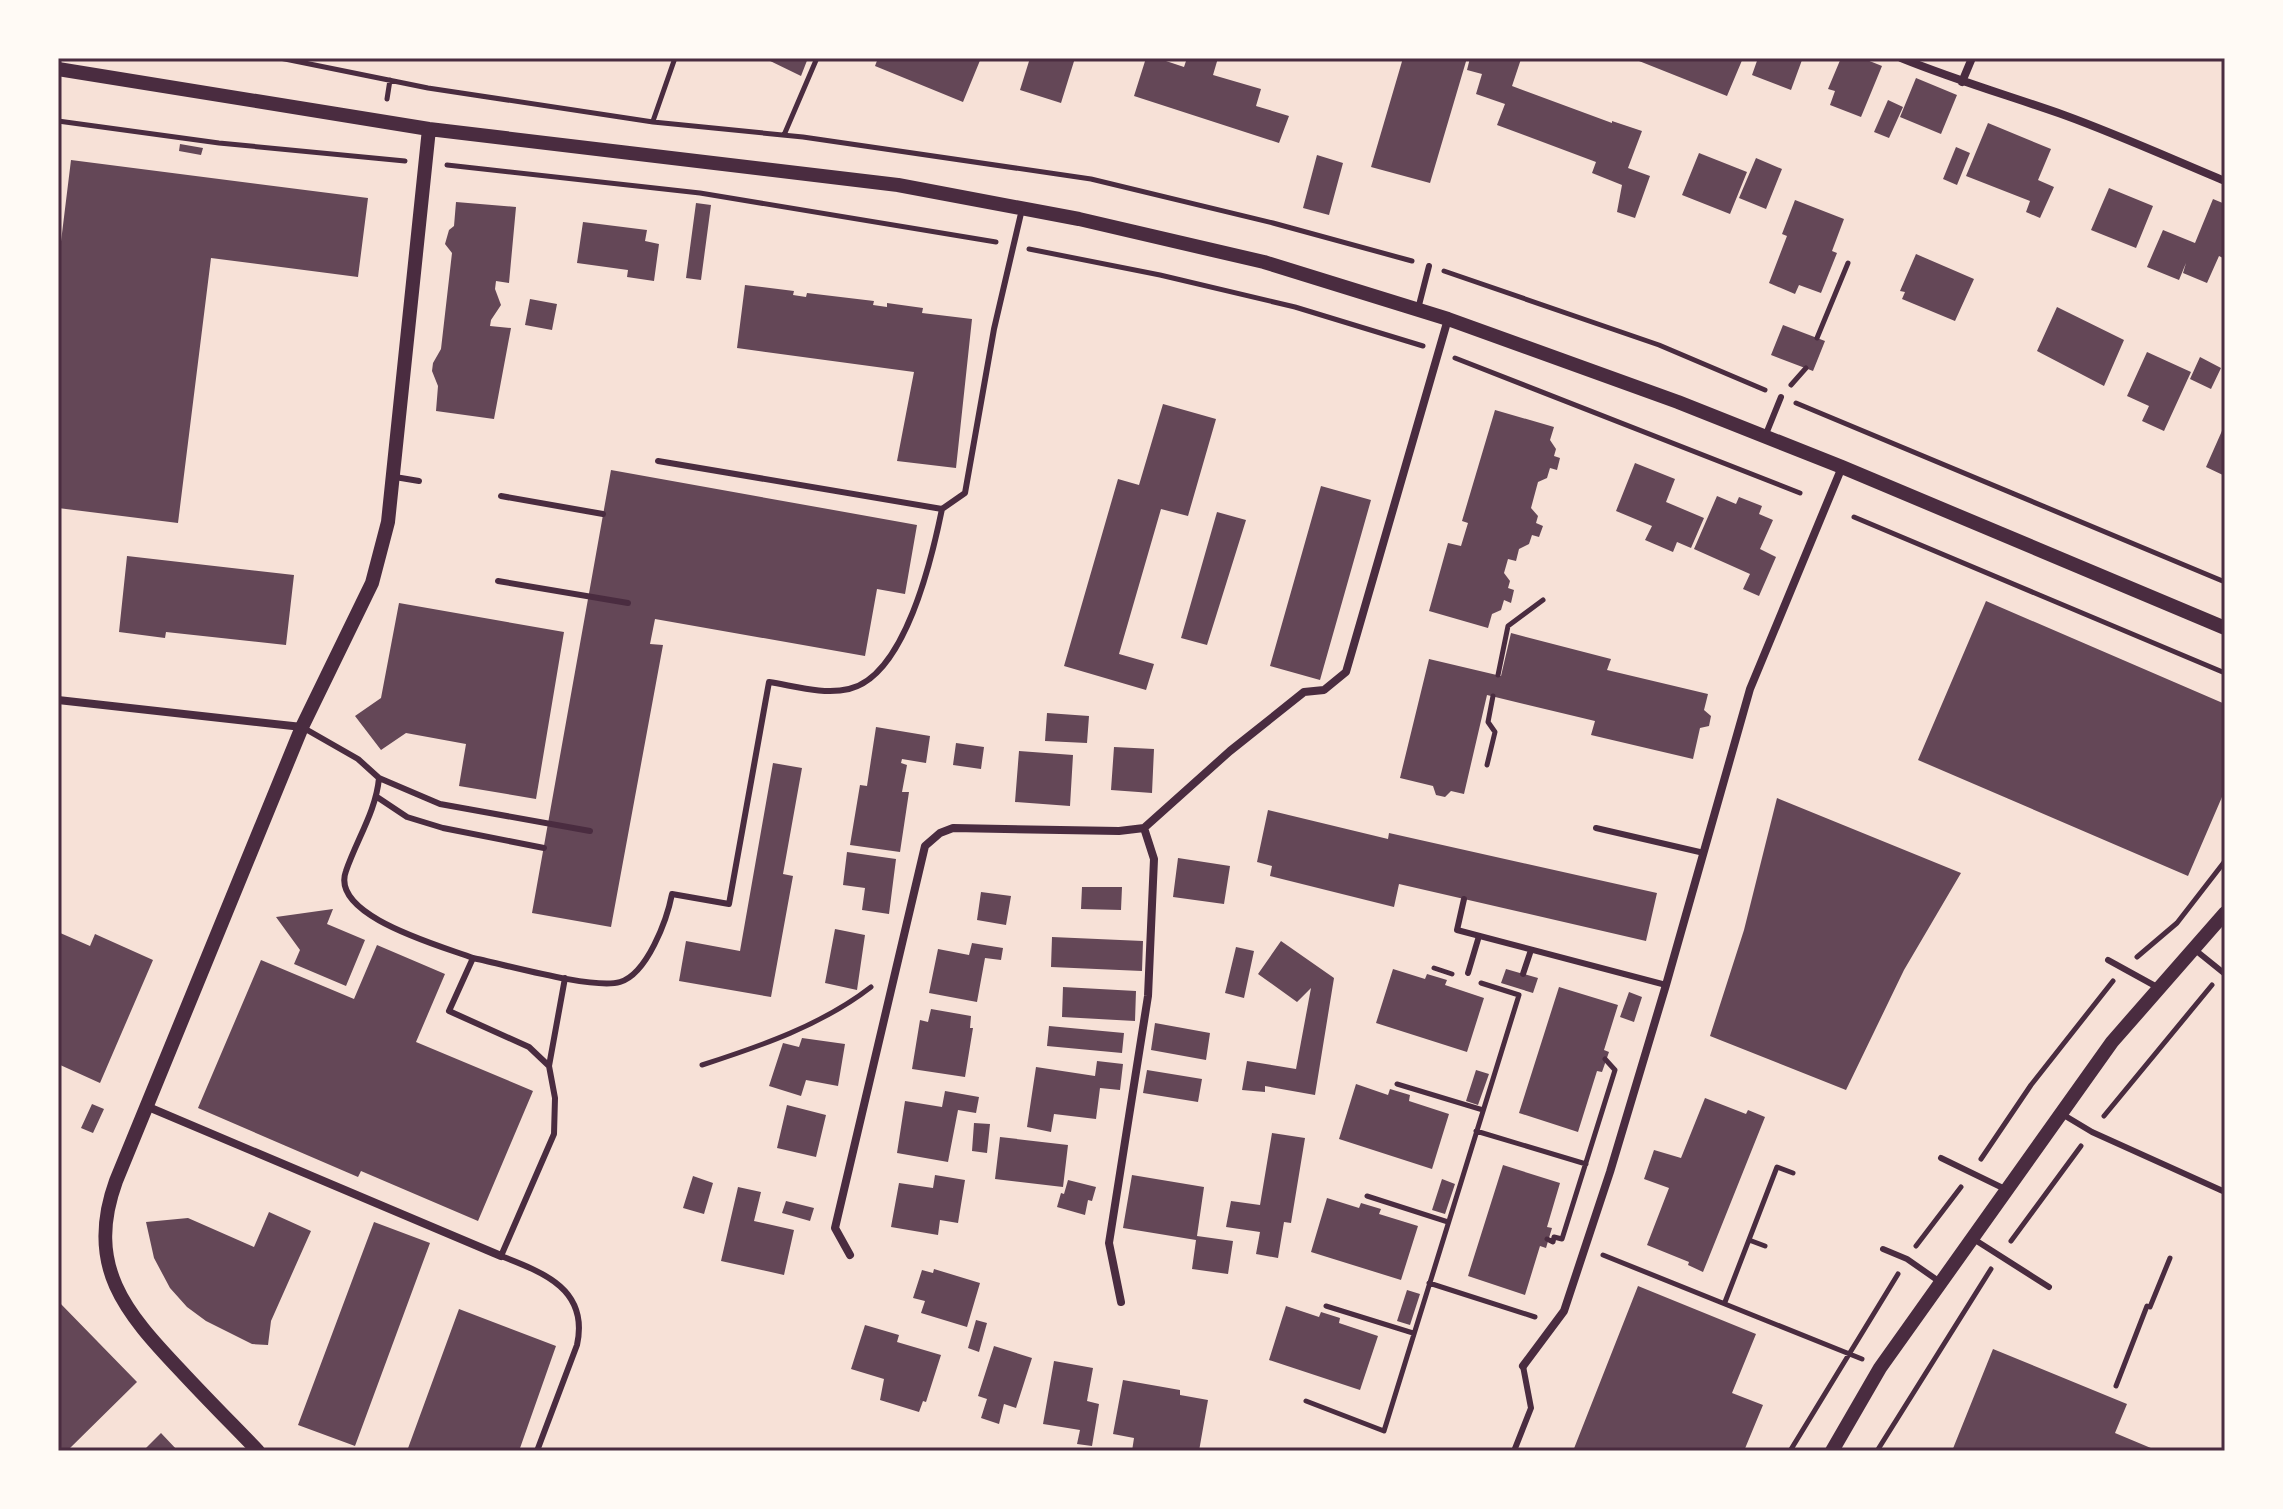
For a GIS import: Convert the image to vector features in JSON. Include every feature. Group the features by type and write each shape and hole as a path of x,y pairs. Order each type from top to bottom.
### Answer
{"street":[{"path":"1901,58 2068,117 2225,181"},
{"path":"1962,82 1972,58"},
{"path":"58,69 429,129 898,185 1023,207 1264,262 1448,319 1765,436 2225,628"},
{"path":"258,1451 133,1318 110,1274 104,1223 108,1202 146,1106 302,727 372,583 388,522 429,129"},
{"path":"850,1255 835,1228 925,846 940,833 953,828 1119,831 1144,828 1230,751 1304,692 1324,690 1346,672 1448,319"},
{"path":"1523,1366 1564,1311 1666,985 1750,689 1842,467"},
{"path":"58,700 302,727"},
{"path":"1121,1302 1109,1243 1148,996 1154,859 1144,828"},
{"path":"1832,1451 1880,1368 2112,1042 2225,913"},
{"path":"146,1106 501,1256"}],"lane":[{"path":"379,778 377,797 344,875 345,891 365,912 379,920 473,958 565,978 604,984 619,982 640,970 670,907 672,894 729,904 769,682 829,691 852,688 871,676 892,652 921,596 942,509 965,493 994,329 1023,207"},
{"path":"1418,310 1429,266"},
{"path":"1765,436 1781,397"},
{"path":"658,461 942,509"},
{"path":"393,477 419,481"},
{"path":"501,496 603,514"},
{"path":"498,581 628,603"},
{"path":"302,727 358,759 379,778 440,804 590,831"},
{"path":"377,797 407,817 443,828 544,848"},
{"path":"1596,828 1704,853"},
{"path":"1464,899 1457,930 1666,985"},
{"path":"1465,975 1479,936"},
{"path":"2194,949 2224,973"},
{"path":"1523,974 1531,950"},
{"path":"473,958 449,1011 529,1047 549,1066"},
{"path":"2108,960 2159,988"},
{"path":"537,1451 577,1345 581,1327 578,1309 564,1289 546,1275 501,1256 554,1134 555,1098 549,1066 565,978"},
{"path":"2061,1113 2092,1132 2225,1192"},
{"path":"1941,1158 2007,1190"},
{"path":"1972,1238 2049,1287"},
{"path":"1883,1249 1907,1259 1940,1282"},
{"path":"1514,1451 1531,1408 1523,1366"}],"path":[{"path":"653,122 675,58"},
{"path":"784,135 817,58"},
{"path":"58,121 219,143 378,159"},
{"path":"465,167 727,196 1015,246 1160,275 1295,307 1439,351 1800,493"},
{"path":"1817,338 1848,263"},
{"path":"1854,427 2225,582"},
{"path":"1854,517 2225,673"},
{"path":"1498,675 1508,626 1543,600"},
{"path":"1487,765 1495,732 1488,722 1493,696"},
{"path":"1790,1451 1907,1259 1973,1172 2031,1085 2125,968 2177,923 2225,861"},
{"path":"702,1065 766,1044 839,1010 870,988 897,960"},
{"path":"1434,968 1465,975"},
{"path":"1877,1451 1999,1256 2092,1132 2224,973"},
{"path":"1306,1401 1384,1431 1392,1414 1413,1333 1519,995 1476,982"},
{"path":"1559,1248 1547,1239 1553,1242 1554,1237 1562,1239 1615,1070 1605,1059 1616,1059"},
{"path":"1397,1084 1483,1110"},
{"path":"1476,1131 1610,1172"},
{"path":"1725,1302 1777,1167 1793,1173"},
{"path":"1367,1196 1448,1222"},
{"path":"1749,1240 1765,1246"},
{"path":"1585,1248 1725,1302 1880,1368"},
{"path":"2116,1386 2170,1258"},
{"path":"1429,1283 1555,1324"},
{"path":"1326,1306 1413,1333"}],"building":[{"path":"764,58 808,58 801,76"},
{"path":"878,58 981,58 963,102 875,66"},
{"path":"1030,58 1075,58 1061,103 1020,90"},
{"path":"1146,58 1157,58 1184,67 1187,58 1218,58 1213,75 1261,89 1256,106 1289,116 1279,143 1134,96"},
{"path":"1403,58 1467,58 1430,183 1371,167"},
{"path":"1470,58 1521,59 1512,86 1642,131 1628,168 1650,176 1635,218 1617,212 1622,185 1592,173 1596,162 1497,125 1505,104 1476,94 1482,74 1467,70"},
{"path":"1641,58 1743,58 1727,96 1639,61"},
{"path":"1758,58 1802,60 1791,90 1752,75"},
{"path":"1841,58 1862,58 1882,66 1861,117 1830,105 1835,91 1828,89"},
{"path":"1916,78 1957,95 1941,134 1900,117"},
{"path":"1888,100 1903,107 1889,138 1874,132"},
{"path":"1988,123 2051,149 2038,180 2054,187 2040,218 2026,212 2030,201 1966,176"},
{"path":"180,144 203,148 201,155 179,151"},
{"path":"1956,147 1970,153 1957,185 1943,179"},
{"path":"1699,153 1747,172 1730,214 1682,195"},
{"path":"1317,155 1343,163 1329,215 1303,208"},
{"path":"1756,158 1782,169 1766,209 1739,198"},
{"path":"71,160 368,198 358,277 211,258 178,523 58,508 58,266"},
{"path":"2109,188 2153,206 2136,248 2091,230"},
{"path":"2213,199 2225,204 2225,259 2219,256 2207,283 2183,273 2186,263 2179,280 2147,267 2163,230 2195,243"},
{"path":"1795,200 1844,219 1832,251 1837,253 1821,293 1799,285 1795,294 1769,283 1787,236 1782,234"},
{"path":"456,202 516,207 509,283 496,281 495,289 501,305 490,326 511,328 494,419 436,411 438,386 432,371 441,349 452,253 445,244 449,230 454,226"},
{"path":"696,203 711,205 701,280 686,278"},
{"path":"583,222 647,230 645,241 659,244 654,281 627,277 628,270 577,263"},
{"path":"1916,254 1974,279 1955,321 1902,299 1905,292 1900,291"},
{"path":"745,285 794,291 793,295 806,297 807,293 874,301 873,305 887,307 887,303 923,308 922,313 972,319 956,468 897,461 914,372 737,348"},
{"path":"530,299 557,304 552,330 525,325"},
{"path":"2057,307 2124,340 2104,386 2037,351"},
{"path":"1783,325 1825,341 1813,371 1771,355"},
{"path":"2147,352 2191,372 2164,431 2142,421 2149,406 2127,396"},
{"path":"2200,357 2221,368 2211,389 2190,379"},
{"path":"1163,404 1216,419 1188,516 1161,509 1119,654 1154,664 1146,690 1064,666 1118,479 1139,485"},
{"path":"1495,410 1554,427 1550,440 1556,449 1554,456 1560,458 1557,470 1550,468 1547,478 1538,482 1531,508 1538,516 1536,523 1543,526 1539,537 1532,535 1529,544 1519,549 1516,561 1508,559 1504,573 1510,581 1508,588 1514,590 1511,603 1504,600 1501,610 1492,614 1488,628 1429,611 1448,543 1461,546 1468,523 1462,521"},
{"path":"2225,424 2225,476 2206,467"},
{"path":"1635,463 1675,479 1666,502 1704,518 1691,548 1677,542 1673,552 1645,540 1652,526 1616,511"},
{"path":"611,470 917,525 905,594 877,589 865,656 655,619 650,644 663,645 611,927 532,913"},
{"path":"1321,486 1371,500 1320,680 1270,666"},
{"path":"1717,496 1736,504 1739,497 1762,506 1759,514 1773,520 1760,549 1776,557 1759,596 1743,589 1750,574 1694,549"},
{"path":"1217,512 1246,520 1207,645 1181,638"},
{"path":"127,556 294,575 286,645 166,632 165,638 119,632"},
{"path":"1986,601 2225,704 2225,790 2188,876 1918,760"},
{"path":"399,603 564,632 536,799 459,786 466,744 406,733 381,750 355,716 381,698"},
{"path":"1511,633 1611,659 1607,670 1708,694 1704,710 1711,716 1709,726 1700,728 1693,759 1591,735 1595,721 1487,695 1464,794 1451,791 1445,797 1436,795 1433,786 1400,778 1429,659 1501,676"},
{"path":"1047,713 1089,716 1087,743 1045,741"},
{"path":"876,727 930,736 926,763 902,759 901,763 907,765 902,792 909,792 900,852 850,845 860,785 867,786"},
{"path":"956,743 984,747 981,769 953,765"},
{"path":"1114,747 1154,749 1152,793 1111,790"},
{"path":"1019,751 1073,755 1070,806 1015,802"},
{"path":"773,763 802,768 783,874 793,876 771,997 679,981 686,941 740,951"},
{"path":"1777,798 1961,873 1904,970 1846,1090 1710,1036 1744,930"},
{"path":"1268,810 1388,839 1389,833 1657,893 1646,941 1399,884 1394,907 1270,876 1272,866 1257,862"},
{"path":"847,852 896,859 889,914 862,910 865,888 843,885"},
{"path":"1178,858 1230,866 1224,904 1173,897"},
{"path":"1082,887 1122,887 1121,910 1081,909"},
{"path":"981,892 1011,896 1006,925 977,920"},
{"path":"333,909 327,924 365,940 346,986 294,964 300,950 276,917"},
{"path":"835,929 865,935 857,990 825,983"},
{"path":"58,932 90,946 95,934 153,960 100,1083 58,1064"},
{"path":"1052,937 1143,941 1142,971 1051,967"},
{"path":"1281,941 1334,978 1315,1095 1265,1086 1265,1092 1242,1090 1247,1061 1296,1069 1311,988 1297,1002 1258,974"},
{"path":"972,943 1003,948 1001,960 985,958 977,1002 929,993 938,949 969,955"},
{"path":"377,945 445,974 416,1042 533,1091 478,1221 361,1171 358,1177 198,1108 261,960 354,999"},
{"path":"1236,947 1254,951 1244,998 1225,993"},
{"path":"1393,969 1425,979 1427,974 1447,980 1445,985 1484,998 1467,1052 1376,1023"},
{"path":"1506,969 1538,978 1533,993 1501,983"},
{"path":"1063,987 1136,991 1135,1021 1062,1017"},
{"path":"1559,987 1618,1005 1604,1050 1609,1052 1602,1072 1597,1071 1578,1132 1519,1113"},
{"path":"1629,992 1642,997 1634,1022 1620,1017"},
{"path":"931,1009 971,1016 970,1028 973,1028 965,1077 912,1069 920,1020 928,1022"},
{"path":"1155,1023 1210,1033 1206,1060 1151,1050"},
{"path":"1049,1026 1124,1033 1122,1053 1047,1046"},
{"path":"802,1038 845,1044 838,1086 806,1080 801,1096 769,1086 783,1043 799,1047"},
{"path":"1097,1061 1123,1064 1120,1090 1100,1088 1096,1119 1054,1114 1051,1132 1027,1127 1036,1067 1095,1076"},
{"path":"1147,1070 1202,1079 1198,1102 1143,1093"},
{"path":"1476,1070 1489,1074 1478,1105 1466,1101"},
{"path":"1356,1084 1388,1095 1390,1089 1410,1095 1409,1101 1449,1114 1432,1169 1339,1139"},
{"path":"945,1091 979,1097 976,1113 958,1110 948,1162 897,1153 905,1101 942,1107"},
{"path":"1705,1098 1746,1114 1748,1110 1765,1117 1703,1272 1688,1265 1689,1262 1647,1245 1669,1188 1644,1179 1654,1150 1681,1158"},
{"path":"92,1104 104,1109 93,1133 81,1128"},
{"path":"787,1105 826,1115 816,1157 777,1148"},
{"path":"974,1123 990,1124 987,1153 972,1151"},
{"path":"1272,1133 1305,1138 1291,1223 1284,1222 1278,1258 1256,1254 1260,1232 1226,1227 1231,1201 1260,1205"},
{"path":"1000,1137 1068,1145 1063,1187 995,1179"},
{"path":"1503,1165 1560,1183 1547,1227 1552,1228 1546,1248 1540,1246 1525,1295 1468,1276"},
{"path":"935,1175 965,1180 958,1223 940,1220 938,1235 891,1227 899,1183 933,1188"},
{"path":"1132,1175 1204,1187 1197,1236 1233,1241 1228,1274 1192,1269 1196,1240 1123,1228"},
{"path":"693,1176 713,1183 704,1214 683,1208"},
{"path":"1442,1179 1455,1184 1445,1214 1432,1210"},
{"path":"1068,1180 1096,1187 1092,1201 1088,1200 1085,1215 1057,1207"},
{"path":"738,1187 761,1192 754,1221 794,1230 784,1275 721,1261"},
{"path":"1327,1198 1359,1208 1361,1203 1381,1209 1379,1214 1418,1226 1401,1280 1311,1252"},
{"path":"786,1201 814,1208 810,1221 782,1213"},
{"path":"269,1212 311,1231 271,1321 268,1345 252,1344 206,1321 187,1307 170,1288 154,1258 146,1222 188,1218 254,1247"},
{"path":"374,1222 430,1243 355,1446 298,1425"},
{"path":"934,1269 980,1283 967,1327 921,1313 925,1301 913,1298 922,1270 933,1273"},
{"path":"1638,1286 1756,1334 1732,1393 1763,1405 1744,1451 1573,1451"},
{"path":"1407,1290 1420,1294 1410,1325 1397,1321"},
{"path":"58,1301 137,1382 67,1451 58,1451"},
{"path":"1286,1306 1319,1317 1321,1312 1340,1318 1339,1323 1378,1336 1360,1390 1269,1360"},
{"path":"459,1309 556,1346 519,1451 407,1451"},
{"path":"976,1320 987,1323 979,1352 968,1348"},
{"path":"865,1325 899,1335 897,1342 941,1355 926,1402 923,1401 919,1412 880,1400 884,1379 851,1369"},
{"path":"994,1346 1032,1358 1016,1408 1004,1404 999,1424 981,1418 987,1399 978,1396"},
{"path":"1993,1349 2127,1404 2115,1433 2158,1451 1952,1451"},
{"path":"1054,1361 1093,1368 1087,1401 1099,1404 1092,1446 1077,1444 1080,1430 1043,1424"},
{"path":"1123,1380 1180,1390 1180,1395 1208,1400 1199,1451 1132,1451 1134,1438 1113,1434"},
{"path":"161,1433 178,1451 143,1451"}]}
